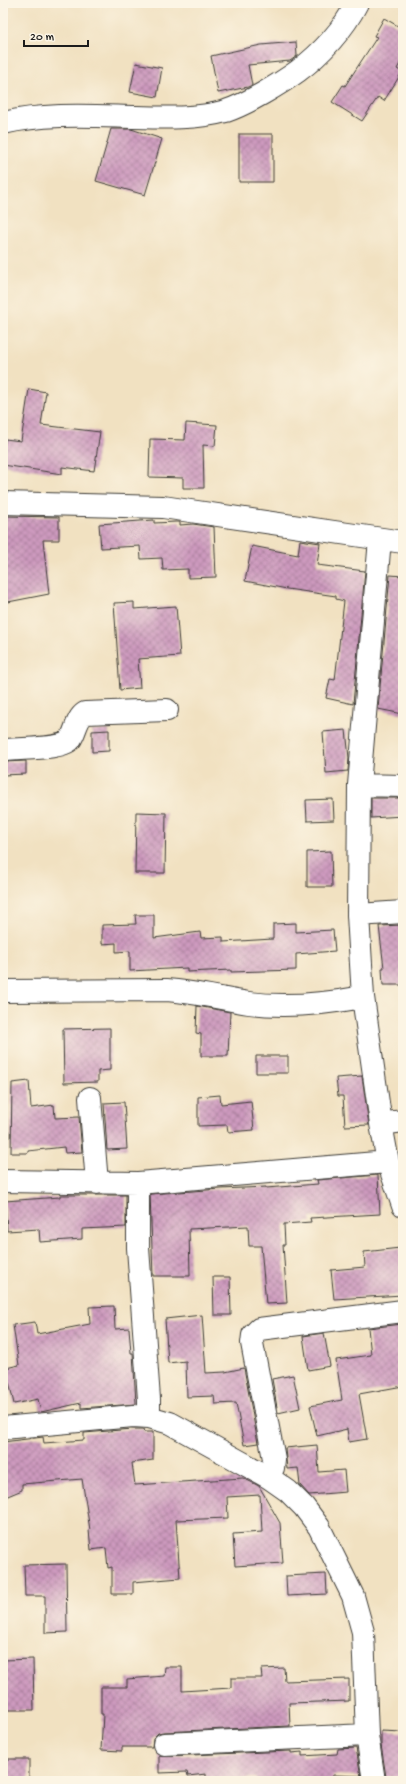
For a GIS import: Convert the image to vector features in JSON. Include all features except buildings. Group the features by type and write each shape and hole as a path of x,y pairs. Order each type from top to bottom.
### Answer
{"street":[{"path":"3,123 24,118 50,115 156,118 200,116 227,110 287,79 312,60 335,35 357,3"},
{"path":"3,503 163,507 403,542"},
{"path":"380,539 358,785 358,915 363,997 381,1124 388,1162 403,1206"},
{"path":"3,750 61,745 69,740 81,716 85,714 167,710"},
{"path":"358,785 403,786"},
{"path":"358,915 403,912"},
{"path":"3,991 167,990 192,992 250,1003 280,1006 328,1004 363,997"},
{"path":"90,1098 97,1183"},
{"path":"381,1124 403,1121"},
{"path":"3,1181 138,1183 388,1162"},
{"path":"138,1183 138,1248 149,1417"},
{"path":"268,1476 274,1468 274,1459 252,1343 253,1335 259,1330 403,1311"},
{"path":"3,1428 133,1416 149,1417 170,1423 268,1476 288,1491 304,1507 318,1527 353,1596 363,1632 367,1736 374,1781"},
{"path":"164,1744 367,1736"}]}
